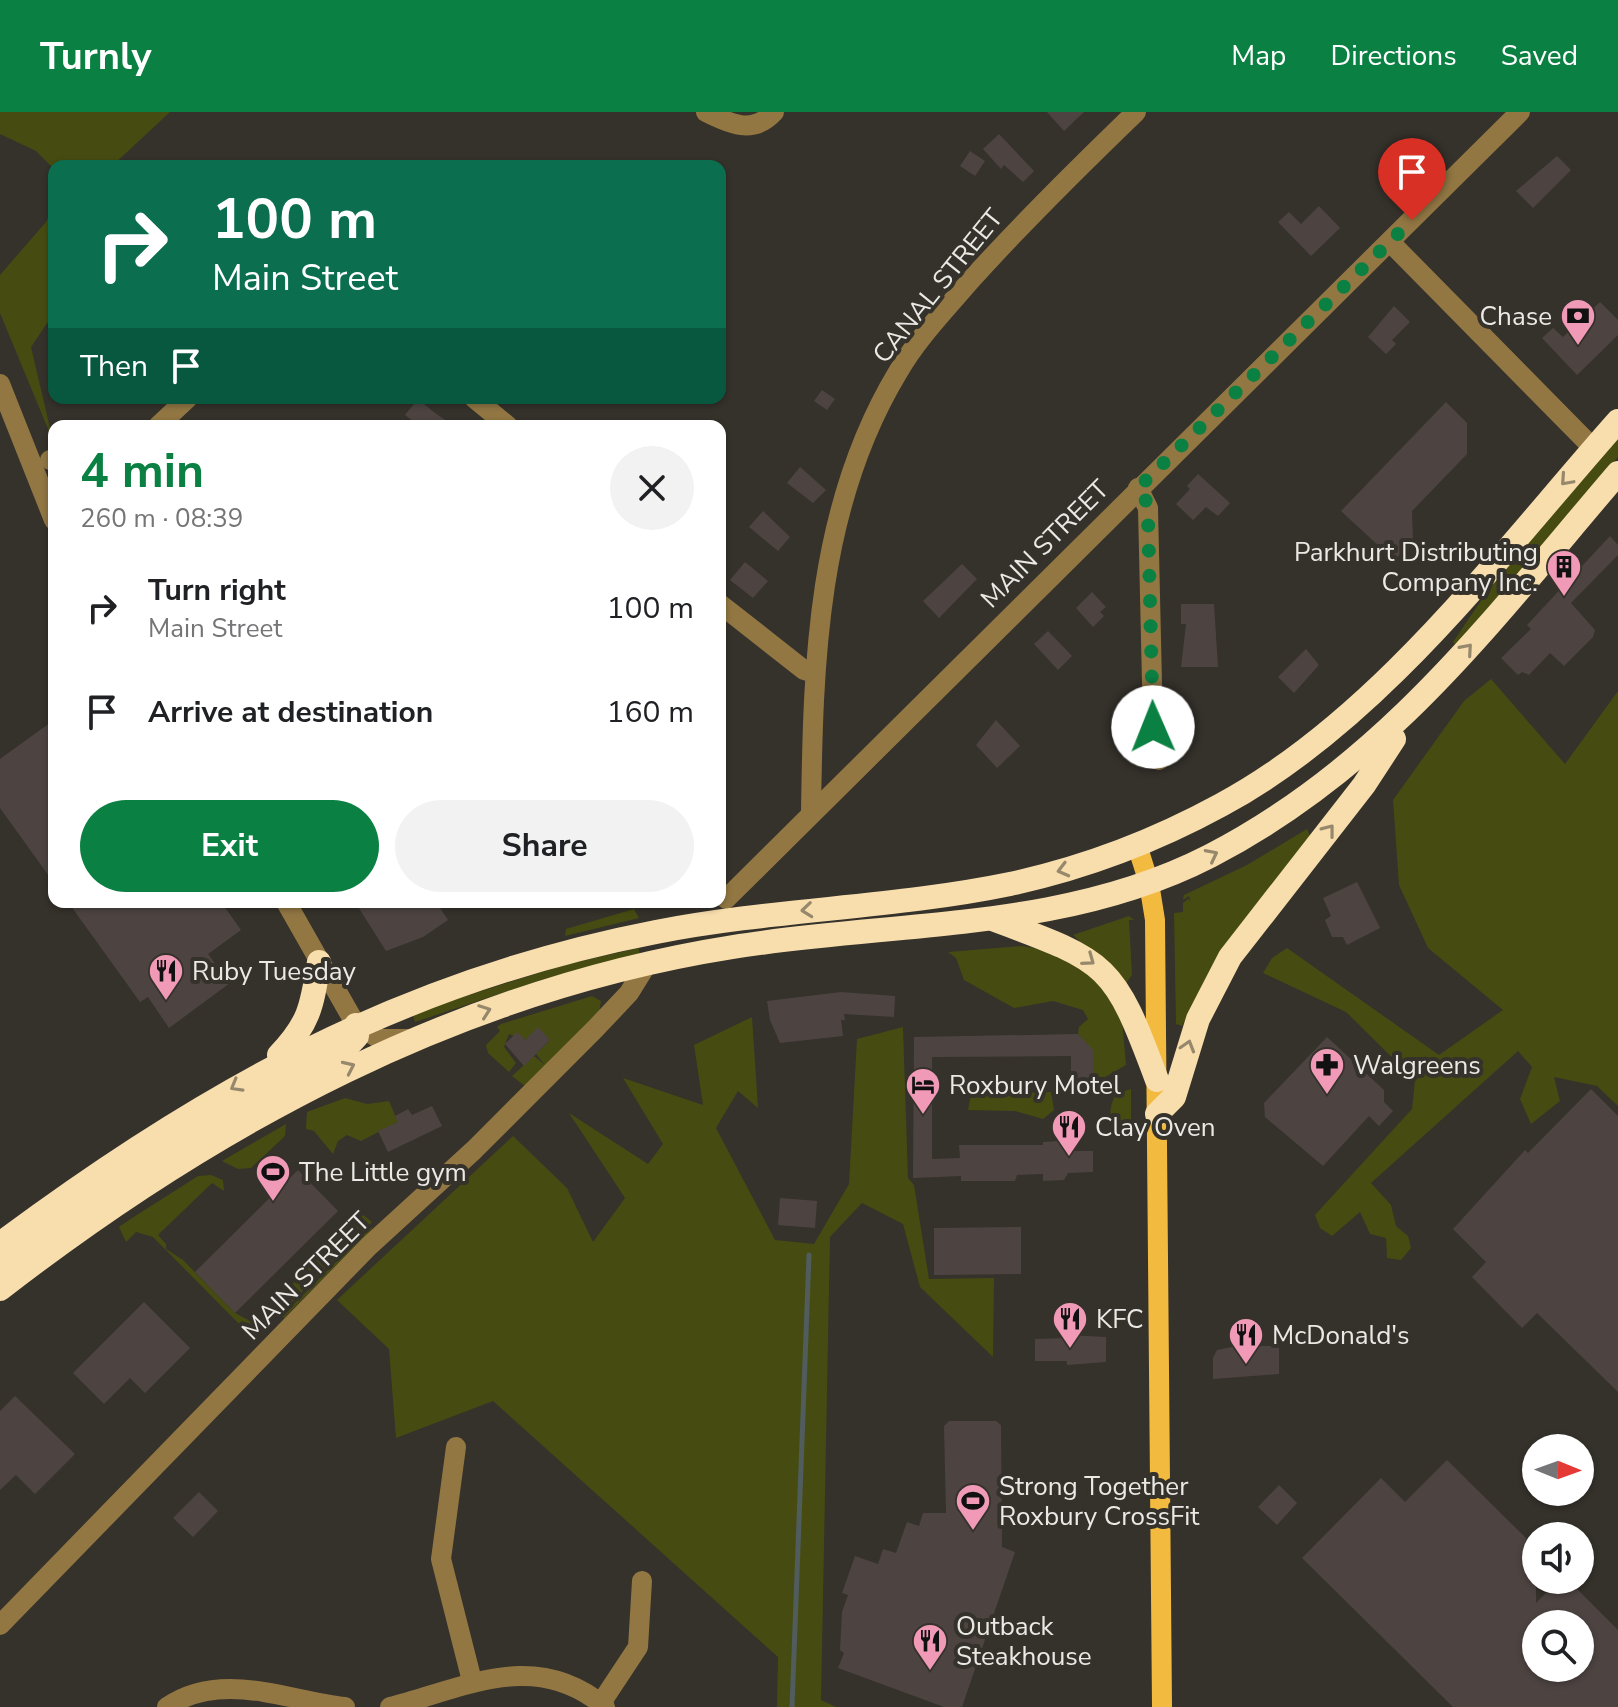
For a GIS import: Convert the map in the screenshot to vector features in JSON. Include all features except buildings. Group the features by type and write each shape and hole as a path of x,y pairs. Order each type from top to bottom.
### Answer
{"highway":[{"path":"726,904 998,886 1070,869 1137,845 1255,785 1353,712 1436,626 1618,421"},
{"path":"0,1289 58,1244 218,1138 328,1077 412,1039 548,989 647,964 789,939 992,919 1070,906 1149,883 1208,857 1305,800 1369,750 1415,707 1618,474"},
{"path":"1157,1114 1174,1097 1201,1010 1230,957 1364,785 1415,707"},
{"path":"0,1244 133,1148 266,1068 356,1025 456,985 711,908"},
{"path":"992,919 1073,949 1102,970 1128,1004 1157,1080"},
{"path":"266,1068 298,1035 309,1016 319,962"},
{"path":"0,1266 83,1204 182,1139 345,1049 357,1036 356,1025"}],"main road":[{"path":"1137,845 1149,883 1155,920 1162,1707"}],"street":[{"path":"706,112 727,122 750,126 767,120 774,112"},
{"name":"CANAL STREET","path":"811,814 814,673 822,586 830,544 872,424 899,370 952,301 1021,225 1136,112"},
{"name":"MAIN STREET","path":"726,903 1138,488 1520,112"},
{"path":"1390,242 1594,449"},
{"path":"0,384 48,505"},
{"path":"164,420 182,404"},
{"path":"481,404 501,420"},
{"path":"1138,488 1148,508 1153,727 1159,760"},
{"path":"726,609 804,670 814,673"},
{"path":"289,908 356,1025 380,1039 412,1039"},
{"name":"MAIN STREET","path":"0,1625 369,1246 474,1150 596,1028 629,993 647,964"},
{"path":"456,1447 441,1559 472,1681"},
{"path":"390,1707 445,1699 472,1681 497,1676 547,1678 571,1685 603,1705 638,1647 642,1581"},
{"path":"167,1707 190,1694 224,1688 276,1701 345,1707"}],"green space":[{"path":"0,112 170,112 118,160 48,160 48,163 36,151 0,134"},
{"path":"48,218 48,322 31,347 48,429 0,313 0,275"},
{"path":"1618,436 1618,457 1456,645 1453,642 1507,562"},
{"path":"1491,679 1565,764 1618,691 1618,1106 1597,1086 1554,1077 1560,1101 1531,1124 1520,1099 1532,1067 1518,1051 1371,1183 1391,1205 1396,1226 1408,1236 1411,1248 1401,1260 1387,1258 1386,1238 1370,1234 1360,1212 1332,1236 1320,1228 1315,1215 1412,1109 1415,1080 1346,1012 1263,973 1272,958 1287,948 1439,1055 1503,1010 1428,948 1399,885 1393,800 1464,701"},
{"path":"1307,829 1310,836 1225,945 1182,1026 1176,1024 1174,913 1183,912 1183,903 1188,899 1190,901 1189,896 1183,900 1184,895 1247,865"},
{"path":"634,909 639,918 565,936 566,929"},
{"path":"1129,916 1134,920 1129,920 1132,975 1126,983 1073,935"},
{"path":"1022,946 1048,950 1090,971 1122,1019 1126,1065 1105,1077 1093,1077 1092,1050 1078,1034 1079,1027 1088,1019 1083,1010 1053,1001 1014,1008 964,980 956,958 948,952"},
{"path":"639,948 639,956 544,979 415,1022 412,1013 564,965"},
{"path":"592,996 601,1001 599,1013 526,1087 512,1076 534,1056 545,1065 536,1054 550,1040 538,1028 525,1040 509,1034 504,1047 516,1063 509,1072 488,1053 486,1045 500,1031 497,1027 501,1024"},
{"path":"752,1017 758,1108 738,1091 716,1128 775,1240 814,1244 849,1184 857,1039 903,1027 908,1178 914,1185 929,1279 994,1278 993,1357 920,1287 903,1224 862,1203 830,1237 821,1700 836,1707 777,1707 778,1657 493,1401 396,1438 389,1349 337,1300 513,1136 567,1188 593,1242 625,1198 569,1113 648,1164 663,1144 623,1078 703,1105 694,1045"},
{"path":"1131,1089 1131,1134 1123,1137 1112,1123 1111,1106 1116,1094"},
{"path":"1051,1092 1054,1110 1043,1119 1015,1111 968,1110 971,1095"},
{"path":"345,1098 367,1104 389,1101 398,1122 361,1141 347,1135 338,1141 333,1154 314,1131 306,1129 307,1112"},
{"path":"286,1124 285,1136 251,1168 238,1169 222,1161"},
{"path":"211,1175 223,1180 224,1191 212,1183 158,1235 166,1244 166,1249 183,1260 235,1313 258,1325 261,1333 251,1336 153,1237 136,1232 126,1242 119,1227 198,1176"},
{"path":"363,1215 372,1222 277,1317 271,1315 271,1305"},
{"path":"372,1229 284,1318 282,1316"}],"waterway":[{"path":"792,1707 809,1255"}],"place":[{"name":"Chase","path":"1578,347"},
{"name":"Parkhurt Distributing Company Inc.","path":"1564,598"},
{"name":"Ruby Tuesday","path":"166,1002"},
{"name":"Walgreens","path":"1327,1096"},
{"name":"Roxbury Motel","path":"923,1116"},
{"name":"Clay Oven","path":"1069,1158"},
{"name":"The Little gym","path":"273,1203"},
{"name":"KFC","path":"1070,1350"},
{"name":"McDonald's","path":"1246,1366"},
{"name":"Strong Together Roxbury CrossFit","path":"973,1532"},
{"name":"Outback Steakhouse","path":"930,1672"}],"route":[{"path":"1153,727 1148,508 1138,488 1412,220"}]}
